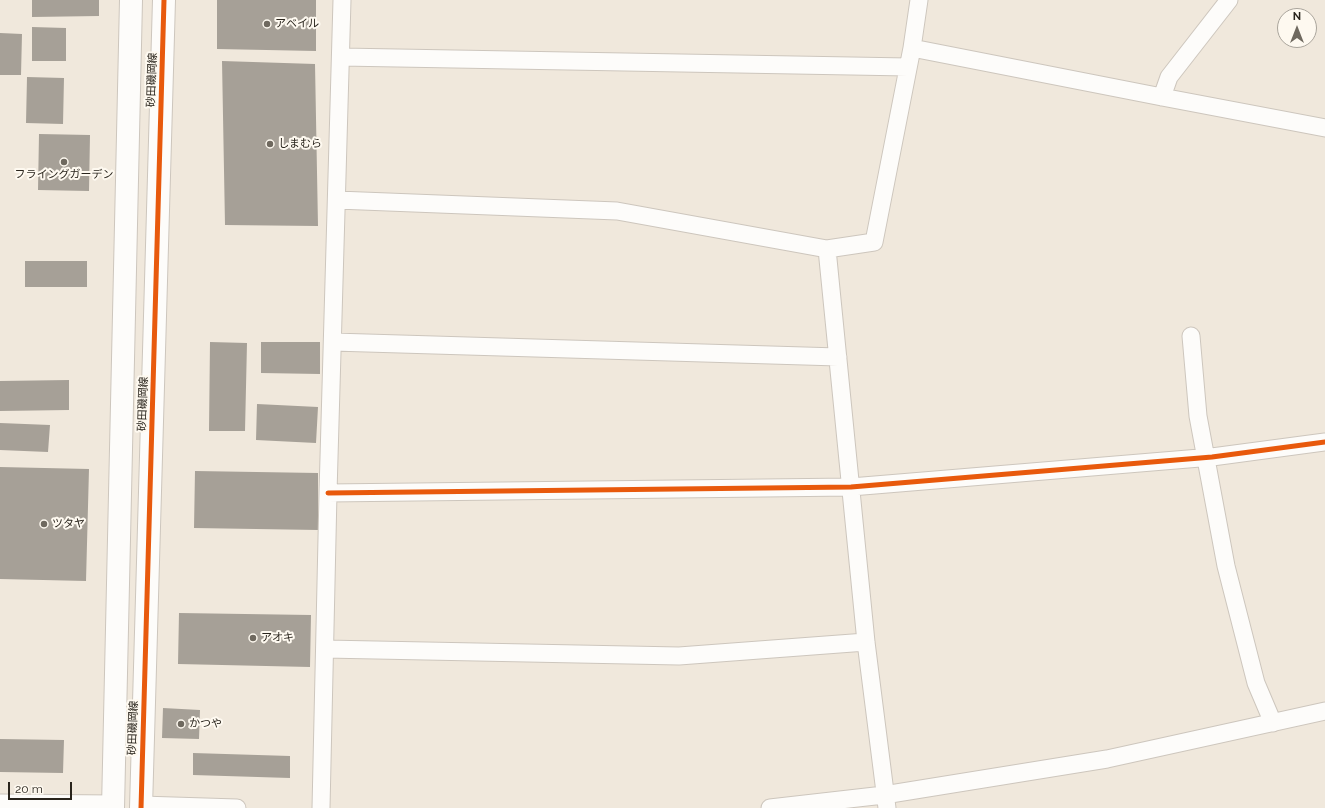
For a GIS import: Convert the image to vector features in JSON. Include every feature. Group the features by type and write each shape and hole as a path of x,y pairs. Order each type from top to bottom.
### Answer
{"street":[{"name":"砂田磯岡線","path":"113,806 131,0"},
{"name":"砂田磯岡線","path":"141,806 164,0"},
{"path":"321,808 342,0"},
{"path":"336,200 617,211 828,249 874,242 912,48 919,0"},
{"path":"1162,97 1170,77 1229,0"},
{"path":"912,48 1325,128"},
{"path":"341,58 908,67"},
{"path":"828,249 866,642 886,801"},
{"path":"1191,336 1198,416 1226,566 1256,683 1273,723"},
{"path":"333,342 838,357"},
{"path":"328,493 851,487 1206,458 1325,442"},
{"path":"325,649 679,656 866,642"},
{"path":"770,808 886,801 1107,759 1325,711"},
{"path":"0,803 113,806"},
{"path":"141,806 237,808"}],"building":[{"path":"32,0 99,0 99,16 32,17"},
{"name":"アベイル","path":"217,0 316,0 316,51 217,49"},
{"path":"32,27 66,28 66,61 32,61"},
{"path":"0,33 22,34 21,75 0,75"},
{"name":"しまむら","path":"222,61 315,64 318,226 225,225"},
{"path":"27,77 64,78 63,124 26,123"},
{"name":"フライングガーデン","path":"39,134 90,135 89,191 38,190"},
{"path":"25,261 87,261 87,287 25,287"},
{"path":"210,342 247,343 245,431 209,431"},
{"path":"261,342 320,342 320,374 261,373"},
{"path":"69,380 69,410 0,411 0,381"},
{"path":"257,404 318,407 316,443 256,440"},
{"path":"0,423 50,425 48,452 0,450"},
{"name":"ツタヤ","path":"0,467 89,469 86,581 0,579"},
{"path":"195,471 318,473 318,530 194,528"},
{"path":"179,613 311,615 310,667 178,664"},
{"name":"かつや","path":"163,708 200,710 199,739 162,738"},
{"path":"0,739 64,740 63,773 0,772"},
{"path":"193,753 290,756 290,778 193,775"}],"cycle path":[{"path":"141,808 164,0"},
{"path":"328,493 851,487 1212,457 1325,442"}],"place":[{"name":"アベイル","path":"267,24"},
{"name":"しまむら","path":"270,144"},
{"name":"フライングガーデン","path":"64,162"},
{"name":"ツタヤ","path":"44,524"},
{"name":"アオキ","path":"253,638"},
{"name":"かつや","path":"181,724"}]}
